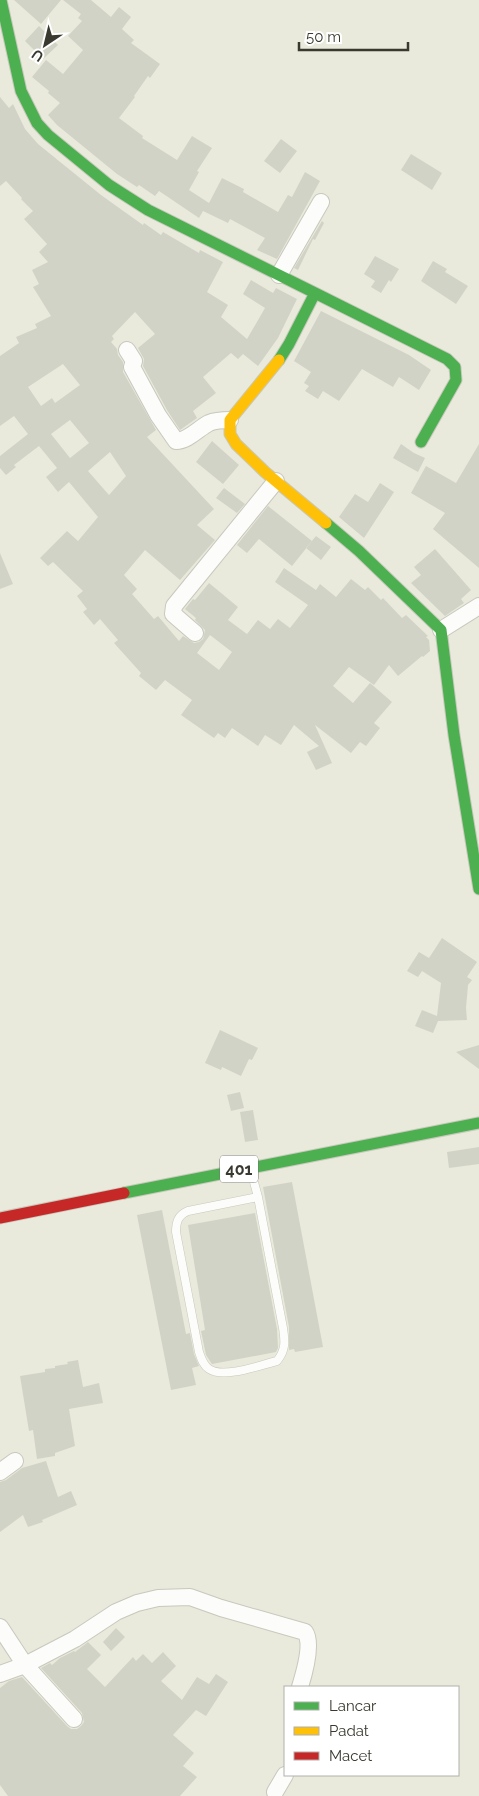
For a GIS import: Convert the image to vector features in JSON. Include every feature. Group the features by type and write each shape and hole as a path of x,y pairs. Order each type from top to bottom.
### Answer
{"street":[{"path":"1,0 21,91 37,123 48,135 109,185 148,210 439,355 456,366 456,380 421,442"},
{"path":"279,275 321,202"},
{"path":"315,293 277,363 230,420 230,434 236,444 265,472 359,551 441,630 454,735 479,889"},
{"path":"126,350 134,361 132,367 174,440 179,442 216,421 230,420"},
{"path":"195,633 173,614 174,606 276,481"},
{"path":"441,630 479,606"},
{"name":"401","path":"0,1218 250,1167 479,1124"},
{"path":"0,1472 16,1461"},
{"path":"0,1674 26,1665 75,1639 116,1612 137,1603 158,1598 190,1597 304,1632 307,1635 308,1647 300,1686"},
{"path":"0,1627 26,1665 74,1720"},
{"path":"275,1792 285,1776"}],"lane":[{"path":"250,1167 258,1197 283,1328 284,1351 277,1361 235,1372 217,1372 209,1369 204,1364 199,1352 176,1232 176,1223 179,1217 188,1211 258,1197"}],"building":[{"path":"14,0 61,0 41,24"},
{"path":"63,0 91,0 111,17 119,7 131,17 122,29 134,40 131,43 160,64 150,78 148,76 119,118 143,136 142,138 177,160 192,136 212,148 197,171 199,172 189,190 209,203 222,178 244,189 243,192 278,212 288,195 292,197 305,172 320,181 277,259 257,250 265,238 230,219 228,223 203,211 199,218 159,191 155,196 139,185 137,187 117,174 57,125 48,115 60,103 32,77 46,60 63,74 83,50 68,36 82,21 78,18 81,14"},
{"path":"39,26 58,45 43,59 25,41"},
{"path":"0,97 9,108 13,104 25,129 38,144 101,195 143,225 144,223 161,235 163,232 199,253 200,250 223,262 207,292 228,305 221,317 247,339 265,308 243,294 251,280 273,293 276,288 297,299 278,338 258,366 243,354 238,359 231,353 203,377 216,393 193,411 197,418 180,430 143,366 144,359 138,348 155,334 135,312 112,336 114,339 111,342 117,349 118,355 123,362 123,372 156,430 147,437 214,509 197,525 215,540 180,580 145,550 124,575 137,589 132,594 154,619 158,616 179,641 183,636 194,643 203,639 205,630 195,620 196,618 185,609 209,583 238,607 228,620 247,634 258,620 270,629 278,619 290,628 308,605 275,582 284,568 316,590 320,584 336,597 351,579 365,590 368,587 381,600 383,598 402,618 406,615 428,636 426,637 429,640 430,651 398,676 389,665 374,685 349,667 333,686 353,703 370,683 392,702 374,723 380,728 366,746 360,742 351,753 315,725 332,763 316,770 307,752 319,746 294,725 281,745 265,735 258,746 232,728 225,738 218,733 214,738 181,715 192,700 165,680 156,690 139,676 141,673 114,643 118,640 100,619 94,625 83,612 87,609 77,596 83,591 53,562 48,566 40,558 67,531 78,541 98,517 69,482 58,492 46,477 57,468 39,446 14,465 16,467 6,475 0,468 0,456 28,434 14,416 0,426 0,356 19,343 16,337 37,328 35,324 51,316 33,287 39,284 32,270 48,262 39,252 47,244 24,219 33,211 6,181 0,186","holes":["63,364 80,385 55,403 52,398 41,406 28,387","70,420 89,443 70,458 51,434","110,452 126,476 109,495 88,471","210,635 232,652 219,670 197,653"]},
{"path":"281,139 297,151 280,173 264,161"},
{"path":"411,154 442,173 432,190 401,170"},
{"path":"322,221 324,223 315,240 313,239 298,270 294,268"},
{"path":"375,256 399,269 381,293 371,287 375,281 364,274"},
{"path":"433,261 447,269 445,272 468,286 456,304 421,281"},
{"path":"321,311 409,355 431,370 419,390 399,377 393,387 362,369 339,401 323,391 318,399 305,391 309,386 304,383 311,372 294,361"},
{"path":"212,441 239,465 223,484 196,462"},
{"path":"401,444 425,458 418,472 393,458"},
{"path":"479,444 479,568 433,529 445,513 411,493 426,466 456,483"},
{"path":"380,483 394,492 364,538 339,517 355,494 368,502"},
{"path":"224,488 245,504 237,513 216,498"},
{"path":"268,506 312,541 292,566 259,539 247,553 237,545"},
{"path":"316,536 331,547 321,560 306,548"},
{"path":"435,549 471,590 461,599 464,603 445,616 411,583 421,575 414,567"},
{"path":"0,553 13,584 0,589"},
{"path":"442,938 477,962 467,977 472,980 468,985 467,1020 438,1021 433,1033 415,1026 422,1010 437,1016 441,983 422,971 418,977 407,971 419,952 429,958"},
{"path":"220,1030 258,1048 252,1060 249,1059 241,1076 222,1067 221,1070 205,1063"},
{"path":"479,1045 479,1069 456,1052"},
{"path":"240,1092 244,1108 231,1111 227,1095"},
{"path":"253,1110 258,1140 245,1142 240,1112"},
{"path":"479,1147 479,1164 449,1168 447,1152"},
{"path":"292,1182 323,1347 295,1352 294,1349 289,1350 289,1327 263,1187"},
{"path":"162,1210 186,1334 190,1333 194,1354 199,1366 192,1368 196,1385 171,1390 137,1215"},
{"path":"255,1213 277,1329 278,1348 276,1352 212,1364 206,1355 201,1331 205,1330 188,1225"},
{"path":"78,1360 83,1387 99,1383 103,1403 69,1409 75,1446 55,1453 55,1456 37,1459 33,1430 29,1431 20,1376 45,1372 45,1369 55,1368 55,1366"},
{"path":"46,1461 58,1497 71,1491 77,1505 42,1520 43,1522 28,1527 23,1515 0,1532 0,1482 6,1480 22,1468"},
{"path":"116,1628 125,1637 111,1651 103,1642"},
{"path":"88,1642 101,1655 87,1669 105,1687 133,1657 136,1661 143,1654 152,1663 163,1652 176,1666 161,1681 182,1700 197,1677 209,1684 216,1674 228,1682 206,1716 196,1710 173,1735 194,1753 183,1766 197,1777 180,1796 8,1796 0,1785 0,1688 9,1681 22,1677 67,1726 71,1729 77,1729 84,1722 82,1713 41,1668 50,1663 52,1665 60,1658 75,1652"}],"traffic: fast":[{"path":"1,0 21,91 37,123 48,135 109,185 148,210 315,293"},
{"path":"279,360 315,293 447,359 455,367 456,380 421,442"},
{"path":"326,523 359,551 441,630 454,735 479,889"},
{"path":"124,1193 479,1123"}],"traffic: slow":[{"path":"279,360 230,420 230,434 236,444 265,472 326,523"}],"traffic: jam":[{"path":"0,1218 124,1193"}]}
